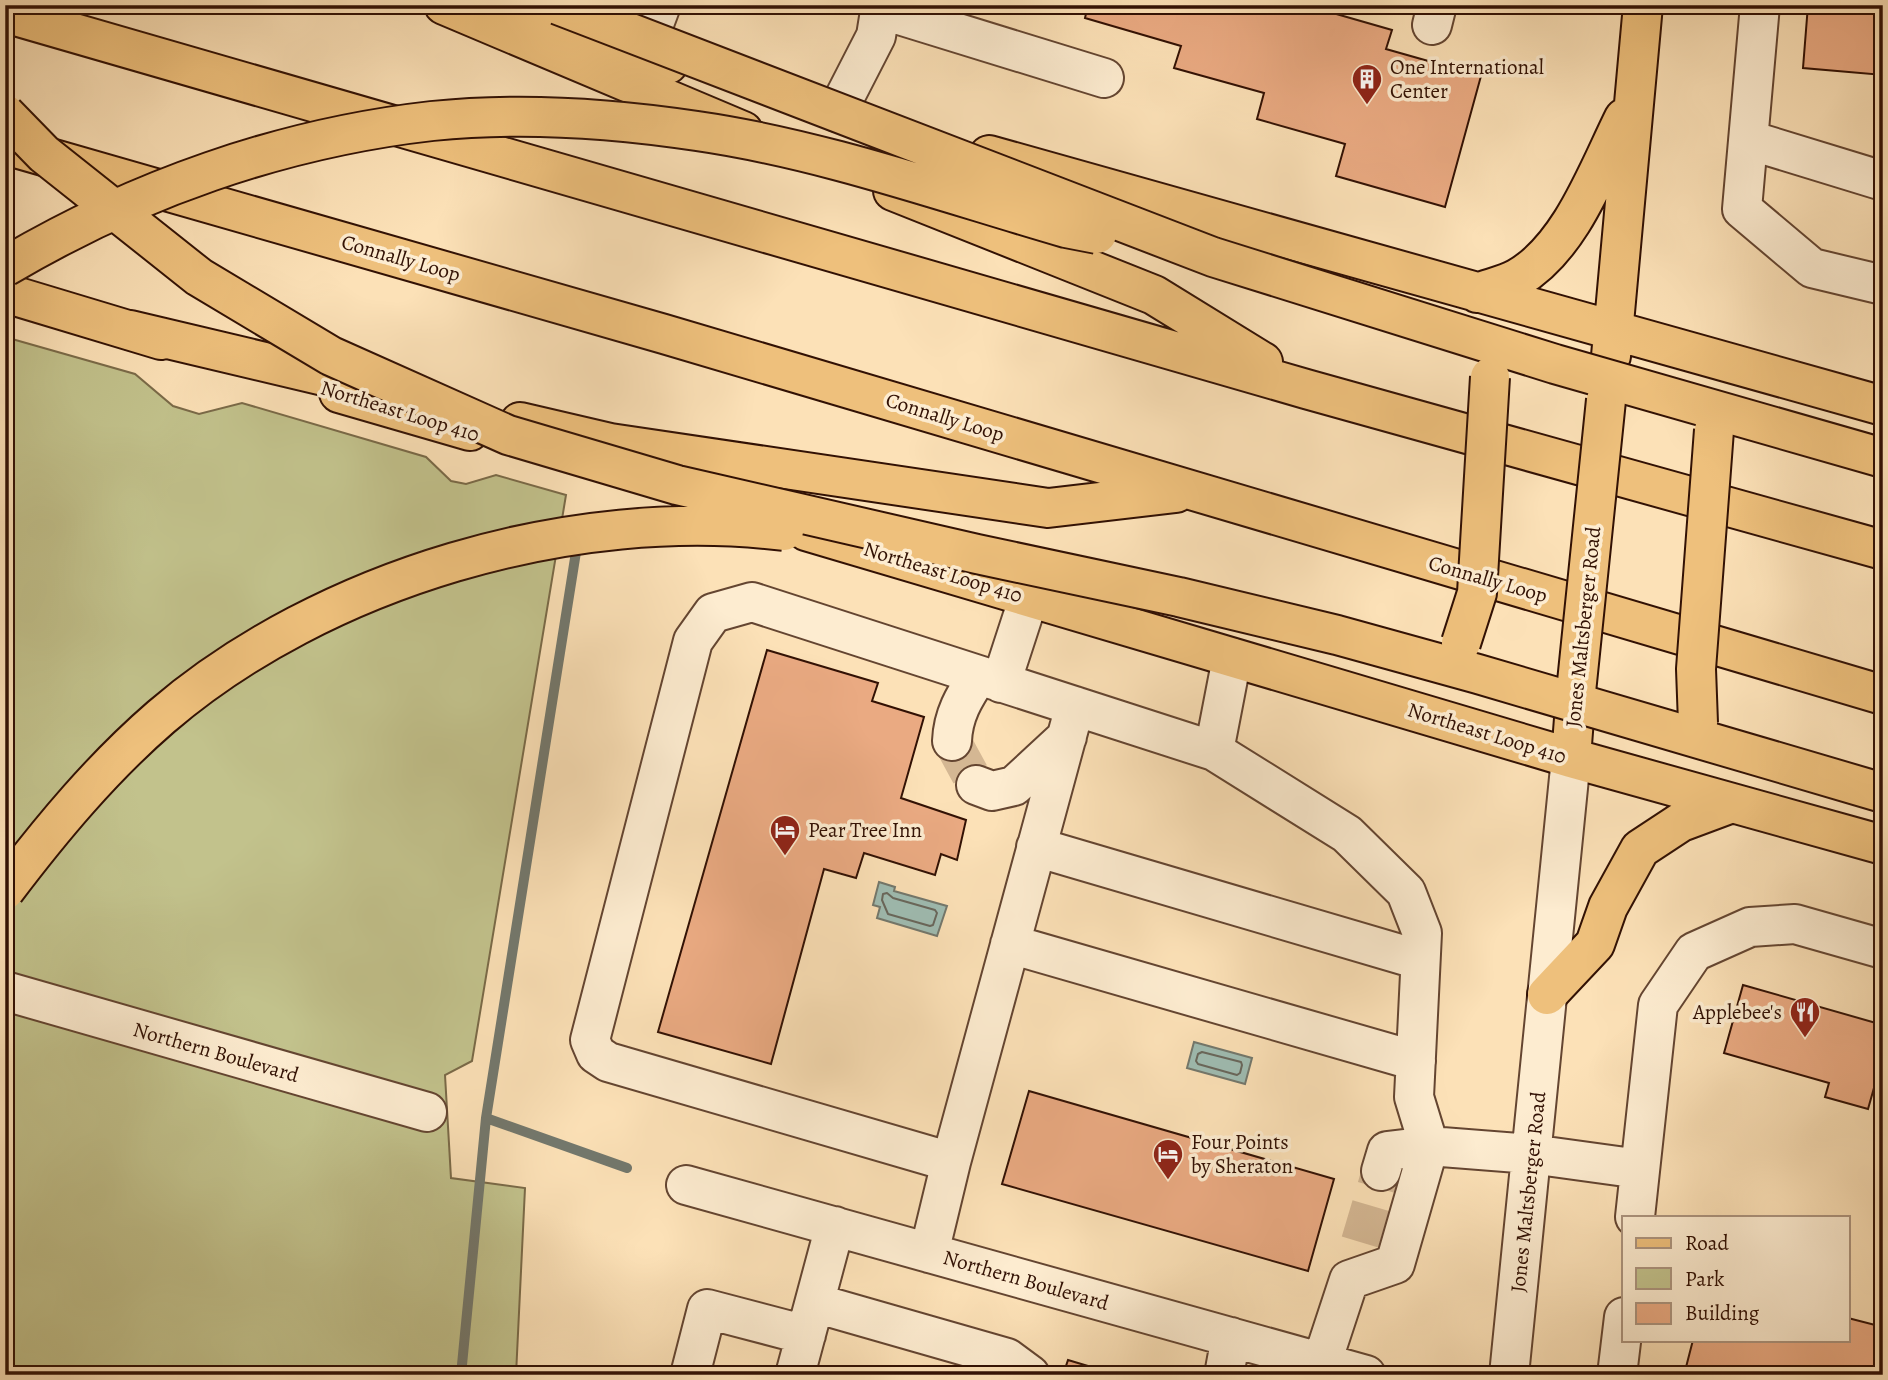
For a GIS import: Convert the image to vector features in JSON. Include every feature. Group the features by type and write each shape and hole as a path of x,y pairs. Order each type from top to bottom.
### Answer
{"main road":[{"path":"444,5 723,123 1154,295 1306,389"},
{"path":"469,5 837,112 1883,406"},
{"path":"558,5 1213,257 1555,364 1883,458"},
{"name":"Jones Maltsberger Road","path":"1571,758 1643,5"},
{"path":"5,13 1306,389 1883,550"},
{"path":"1477,293 1517,279 1539,263 1571,224 1634,97"},
{"path":"5,114 44,154 199,278 344,362 508,435 677,485 1337,635 1883,793"},
{"path":"5,267 132,202 192,177 259,155 376,129 433,121 506,118 616,122 698,131 778,147 866,170 1066,228 1213,257"},
{"name":"Connally Loop","path":"5,145 664,334 1883,695"},
{"path":"1334,687 1415,687 1461,643 1477,593 1490,377 1469,336 1347,256"},
{"name":"Northeast Loop 410","path":"5,293 1571,758 1883,845"},
{"path":"130,330 610,443 1048,508 1193,492"},
{"path":"1827,392 1761,397 1714,430 1696,669 1698,723 1738,788 1829,830"},
{"path":"5,890 61,818 113,763 162,717 219,674 269,641 327,611 446,564 504,547 572,536 688,524 740,525 977,554"},
{"path":"1548,995 1595,944 1608,907 1640,849 1681,822 1732,803"}],"street":[{"path":"642,56 661,5"},
{"path":"1760,5 1742,209 1812,268 1883,285"},
{"path":"837,112 876,36 880,7 1104,78"},
{"path":"1749,140 1883,181"},
{"path":"953,741 953,724 961,702 990,679 1029,597"},
{"path":"951,1162 608,1062 596,1054 590,1040 693,641 713,613 751,602 990,679 1071,722 1213,751 1347,834 1406,892 1422,933 1414,1097 1429,1146 1395,1264 1349,1280"},
{"path":"1213,751 1232,658"},
{"path":"976,785 992,791 1014,786 1071,722"},
{"path":"929,1253 951,1162 1071,722"},
{"name":"Jones Maltsberger Road","path":"1509,1375 1571,758"},
{"path":"1036,848 1420,960"},
{"path":"1635,1216 1658,1005 1693,952 1750,927 1795,924 1883,949"},
{"path":"1010,944 1416,1061"},
{"name":"Northern Boulevard","path":"5,991 427,1112"},
{"path":"1381,1171 1387,1151 1429,1146 1531,1154 1640,1168"},
{"name":"Northern Boulevard","path":"685,1185 1366,1375"},
{"path":"795,1375 835,1226"},
{"path":"1322,1362 1360,1242"},
{"path":"690,1375 707,1310 810,1319 1007,1358 1030,1375"},
{"path":"1617,1375 1622,1334"},
{"path":"1224,1375 1231,1337"}],"green space":[{"path":"5,337 135,374 173,406 199,414 242,403 426,457 451,481 466,484 496,475 566,495 472,1061 445,1075 451,1178 525,1188 516,1375 5,1375"}],"water":[{"path":"879,882 895,887 894,891 947,906 937,936 877,918 880,907 873,905"},
{"path":"1194,1042 1252,1058 1245,1084 1187,1068"}],"building":[{"name":"One International Center","path":"1088,5 1305,5 1392,30 1386,49 1481,76 1445,207 1336,176 1345,144 1257,119 1264,93 1174,68 1181,46 1085,18"},
{"path":"1808,5 1883,5 1883,75 1803,68"},
{"name":"Pear Tree Inn","path":"767,650 878,683 872,701 924,717 901,798 966,820 957,860 941,854 935,875 864,853 856,878 824,869 771,1064 658,1032"},
{"name":"Applebee's","path":"1743,985 1883,1025 1883,1056 1868,1109 1825,1097 1829,1083 1724,1053"},
{"name":"Four Points by Sheraton","path":"1029,1091 1334,1179 1308,1271 1002,1184"},
{"path":"1850,1319 1883,1327 1883,1375 1684,1375 1692,1342 1850,1342"},
{"path":"1068,1360 1118,1375 1063,1375"}],"waterway":[{"path":"461,1375 486,1118 576,552"},
{"path":"486,1118 627,1168"}],"tunnel":[{"path":"952,741 976,785"},
{"path":"1360,1242 1381,1171"}],"place":[{"name":"One International Center","path":"1367,106"},
{"name":"Pear Tree Inn","path":"785,857"},
{"name":"Applebee's","path":"1805,1039"},
{"name":"Four Points by Sheraton","path":"1168,1181"}]}
